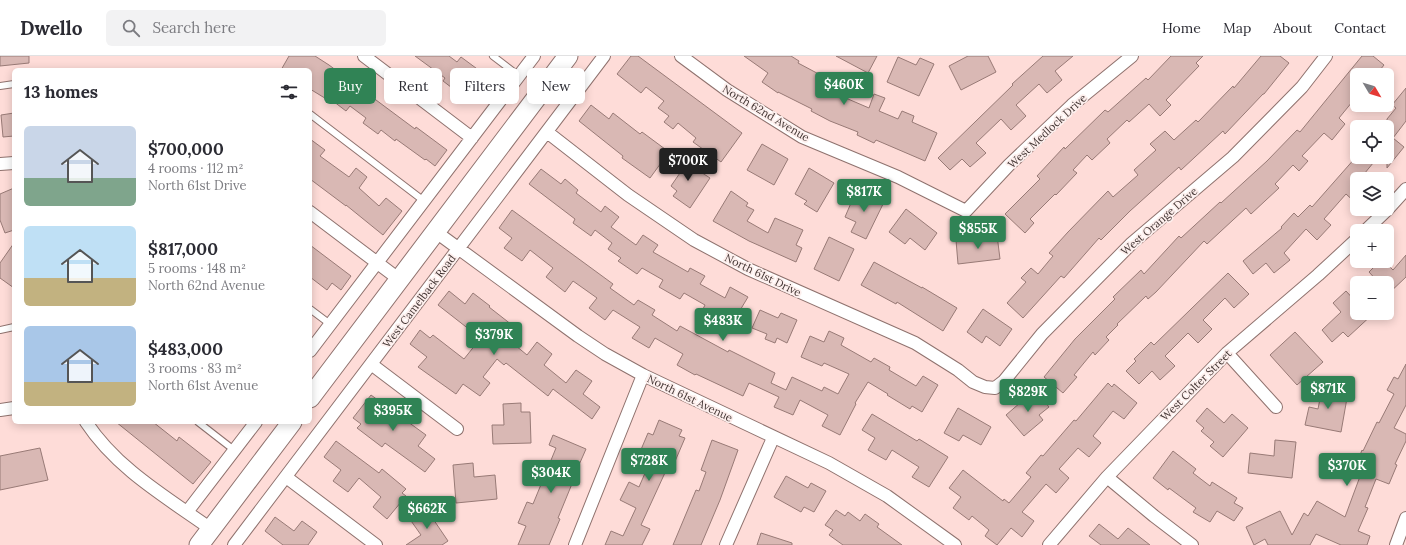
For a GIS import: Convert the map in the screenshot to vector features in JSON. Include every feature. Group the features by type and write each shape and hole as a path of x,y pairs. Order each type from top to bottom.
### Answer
{"main road":[{"path":"312,395 568,56"},
{"path":"199,545 290,424"}],"street":[{"path":"364,56 472,138"},
{"path":"519,76 534,56"},
{"name":"West Camelback Road","path":"234,545 604,56"},
{"name":"North 62nd Avenue","path":"681,56 734,95 802,137 898,177 966,211"},
{"name":"West Medlock Drive","path":"966,211 1009,165 1072,105 1132,56"},
{"name":"West Orange Drive","path":"995,388 1004,381 1042,334 1132,243 1233,157 1302,87 1326,56"},
{"path":"312,348 498,104"},
{"name":"North 61st Drive","path":"547,132 628,195 694,240 748,269 915,343 958,370 973,382 985,387 995,388"},
{"path":"0,164 12,163"},
{"path":"1372,224 1406,190"},
{"path":"312,214 400,280"},
{"name":"North 61st Avenue","path":"436,232 578,336 605,354 643,375 773,438 829,463 887,496 955,545"},
{"name":"West Colter Street","path":"1049,545 1107,477 1227,353 1350,245"},
{"path":"1227,353 1276,408"},
{"path":"371,364 457,429"},
{"path":"575,545 643,375"},
{"path":"0,410 12,408"},
{"path":"87,424 97,438 141,480 211,529"},
{"path":"187,512 254,424"},
{"path":"726,545 773,438"},
{"path":"286,477 376,545"},
{"path":"1107,477 1192,545"},
{"path":"1396,545 1406,518"}],"lane":[{"path":"493,56 509,68"},
{"path":"0,86 12,84"},
{"path":"312,116 424,201"},
{"path":"312,310 330,324"},
{"path":"0,330 12,327"},
{"path":"201,424 234,450"}],"building":[{"path":"0,56 29,56 29,63 0,66"},
{"path":"289,56 315,56 329,65 333,68 324,68 324,98 312,90 312,68 282,68"},
{"path":"415,56 449,56 457,62 461,57 476,68 450,68 450,86 443,81 445,78 442,76 442,68 431,68"},
{"path":"631,56 638,56 742,133 721,162 693,142 696,138 678,123 673,129 664,122 669,116 658,108 664,101 646,87 641,93 617,74"},
{"path":"744,56 791,56 799,61 798,63 845,88 841,96 869,108 874,94 885,98 879,111 898,119 902,111 914,116 912,122 937,133 925,161 876,140 874,143 857,135 858,132 830,121 811,111 812,109 778,93 762,82 768,73"},
{"path":"836,56 877,56 868,73"},
{"path":"968,56 988,56 996,72 961,90 949,66"},
{"path":"1043,56 1073,56 1055,71 1062,80 1047,93 1039,84 1016,105 1026,116 1011,130 1001,119 976,143 986,153 970,167 962,159 950,170 938,158 1013,85 1012,84"},
{"path":"1171,56 1203,56 1196,63 1199,66 1166,100 1171,105 1160,116 1149,104 1129,122 1127,120 1107,139 1110,143 1092,160 1087,155 1073,170 1077,173 1030,219 1034,223 1025,233 1005,214 1040,179 1037,176 1064,147 1065,149 1105,110 1108,112 1146,78 1148,80"},
{"path":"1261,56 1280,56 1289,63 1264,94 1225,134 1223,131 1181,170 1179,167 1130,211 1101,240 1099,238 1064,278 1061,276 1023,318 1007,303 1026,282 1021,278 1031,268 1038,274 1053,256 1049,253 1108,191 1113,197 1138,175 1134,170 1156,150 1150,144 1165,131 1174,140 1196,120 1198,122 1233,86 1234,88"},
{"path":"1362,56 1373,56 1384,65 1382,68 1352,68"},
{"path":"898,57 916,65 920,58 934,64 919,96 887,82"},
{"path":"1350,71 1350,105 1339,118 1345,124 1332,140 1324,133 1302,156 1308,161 1299,171 1293,165 1275,184 1279,188 1251,214 1246,208 1207,244 1204,241 1156,292 1148,299 1146,296 1117,324 1118,325 1106,337 1109,340 1095,355 1093,352 1074,375 1077,377 1063,393 1044,377 1075,339 1115,299 1113,297 1141,270 1144,274 1179,236 1181,238 1220,202 1221,203 1267,161 1297,130 1300,132"},
{"path":"1406,88 1406,121 1394,137 1394,120 1387,119 1396,108 1394,106 1394,103"},
{"path":"376,100 415,129 416,127 447,150 435,166 396,139 395,141 381,130 378,134 363,123 366,118 350,106 346,111 337,104 376,104"},
{"path":"591,105 609,119 613,113 640,134 642,132 669,152 650,178 622,158 623,156 579,121"},
{"path":"12,113 12,136 3,137 1,115"},
{"path":"1394,139 1404,147 1394,159"},
{"path":"312,140 325,150 320,156 349,177 356,168 367,177 359,188 379,206 386,198 402,211 383,235 312,180"},
{"path":"762,144 788,159 774,185 747,170"},
{"path":"679,153 689,160 687,163 710,178 690,208 673,196 677,191 671,186 682,170 672,164"},
{"path":"1350,164 1372,164 1366,172 1350,172 1350,198 1346,194 1324,219 1331,225 1317,240 1306,229 1284,253 1290,260 1274,273 1266,263 1253,274 1243,261 1282,228 1281,227 1294,213 1298,217 1310,205 1312,207"},
{"path":"809,168 834,183 817,212 804,204 807,201 795,194"},
{"path":"541,169 561,184 565,179 578,190 576,193 601,212 605,206 619,217 611,227 636,245 643,235 658,245 653,252 688,272 690,268 705,276 700,284 725,298 730,287 748,297 733,322 724,317 719,326 700,315 705,305 684,293 680,299 659,287 663,280 642,268 637,274 618,261 621,258 608,249 612,243 595,230 591,236 573,223 575,219 529,184"},
{"path":"12,189 12,231 5,233 0,220 0,194"},
{"path":"857,189 884,202 866,239 851,232 856,222 845,217"},
{"path":"731,191 748,203 746,206 754,210 747,221 768,233 775,218 803,230 796,245 802,248 796,262 749,241 713,221"},
{"path":"906,209 937,233 925,250 910,238 905,244 889,232"},
{"path":"512,210 613,284 610,288 634,305 638,300 655,310 652,315 677,331 680,326 728,352 729,350 775,373 771,383 786,390 792,377 822,391 824,387 838,394 849,374 824,363 822,366 801,357 810,336 824,342 829,331 844,338 841,345 871,362 874,358 890,367 889,370 916,386 923,376 938,385 922,412 912,406 910,409 868,382 855,403 856,404 840,435 822,426 828,415 800,400 793,415 774,407 779,397 749,383 743,396 696,374 695,375 677,365 683,354 655,338 649,348 632,338 640,327 613,310 605,320 589,308 597,298 573,281 565,292 546,277 553,268 530,250 522,261 504,248 512,238 499,228"},
{"path":"997,235 1000,259 958,264 956,240"},
{"path":"829,237 854,249 839,281 814,269"},
{"path":"12,246 12,287 0,278 0,263"},
{"path":"312,247 351,276 341,290 332,283 327,290 312,279"},
{"path":"1406,255 1406,277 1394,288 1394,276 1373,276 1369,272 1373,268 1391,268 1393,270"},
{"path":"874,262 922,287 957,308 943,331 897,302 896,304 861,285"},
{"path":"1228,273 1249,294 1234,308 1225,298 1203,320 1212,329 1198,343 1188,333 1165,356 1175,366 1160,380 1152,371 1139,384 1126,371 1136,361 1134,359 1151,342 1154,345"},
{"path":"449,291 465,304 473,293 490,306 489,307 512,325 504,336 527,355 537,342 552,354 544,365 566,383 576,370 592,381 583,394 600,407 592,419 553,389 548,396 506,363 504,365 497,359 483,377 490,383 480,396 463,384 456,394 418,367 427,357 410,344 420,330 430,338 433,335 464,359 476,344 474,342 479,337 438,305"},
{"path":"1346,291 1350,295 1350,320 1366,320 1348,337 1343,332 1332,342 1322,330 1341,312 1333,303"},
{"path":"983,309 1012,329 1000,346 986,336 982,343 967,332"},
{"path":"760,310 778,318 781,313 797,320 787,343 777,338 775,343 765,339 767,334 752,328"},
{"path":"1295,332 1323,362 1297,385 1270,355"},
{"path":"1406,364 1406,405 1394,428 1406,434 1406,441 1395,464 1397,465 1389,484 1376,479 1365,507 1368,508 1358,531 1370,536 1367,545 1341,545 1316,534 1310,545 1268,545 1265,539 1254,545 1246,527 1280,511 1292,535 1304,513 1308,516 1317,501 1345,517 1362,471 1355,468 1362,450 1363,451 1377,422 1379,423 1394,394 1387,390 1394,377 1398,379"},
{"path":"1108,383 1112,387 1114,384 1137,403 1124,419 1113,411 1093,436 1101,443 1089,457 1078,448 1059,469 1069,478 1056,493 1046,484 1022,512 1034,521 1022,537 1011,528 997,545 985,536 989,530 972,516 969,520 953,508 961,497 949,488 963,470 1003,501 1004,499 1009,503 1031,477 1026,473 1074,420 1076,421"},
{"path":"1323,383 1341,386 1339,396 1347,398 1341,432 1305,425 1309,407 1318,409"},
{"path":"1035,390 1049,407 1039,415 1043,420 1024,436 1006,415"},
{"path":"371,395 426,435 418,446 435,459 425,472 385,443 382,447 357,428 361,424 353,418"},
{"path":"521,403 521,412 530,412 531,443 493,444 492,425 504,425 503,404"},
{"path":"958,408 991,427 981,445 963,435 959,441 944,433"},
{"path":"1207,408 1224,423 1232,414 1248,428 1223,457 1210,446 1214,442 1201,431 1204,428 1196,421"},
{"path":"872,414 917,441 919,439 948,457 929,487 912,477 919,467 892,450 886,460 868,450 875,438 862,430"},
{"path":"659,420 682,430 679,436 685,438 673,466 669,464 641,525 650,529 642,545 605,545 611,531 623,536 636,508 620,500 629,482 639,487 652,457 640,452 648,433 653,435"},
{"path":"118,424 156,424 177,441 179,437 211,462 193,484"},
{"path":"553,435 586,449 558,518 560,519 549,545 518,545 526,526 518,523 527,502 533,504 556,448 549,445"},
{"path":"712,440 738,450 720,500 701,545 673,545 696,490 699,491 706,472 701,470"},
{"path":"1275,440 1296,442 1292,478 1248,473 1250,453 1274,456"},
{"path":"336,441 379,473 382,469 406,489 402,493 406,496 387,519 373,507 381,497 359,478 348,492 333,481 341,470 324,457"},
{"path":"40,448 48,480 0,490 0,456"},
{"path":"1173,451 1196,469 1193,473 1210,486 1212,482 1237,498 1234,503 1243,508 1234,521 1217,511 1210,522 1193,512 1196,508 1169,488 1168,490 1153,478"},
{"path":"473,463 474,477 495,475 497,499 456,503 453,465"},
{"path":"786,476 808,488 811,483 826,491 814,512 804,507 801,512 774,497"},
{"path":"425,507 448,541 442,545 406,545 421,535 409,518"},
{"path":"836,510 845,516 848,512 860,521 865,514 879,524 877,527 902,545 843,545 829,535 833,530 825,525"},
{"path":"275,517 294,531 302,521 317,532 308,545 283,545 265,531"},
{"path":"1099,524 1118,539 1128,528 1150,545 1101,545 1089,536"},
{"path":"761,533 792,543 792,545 757,545"}]}
